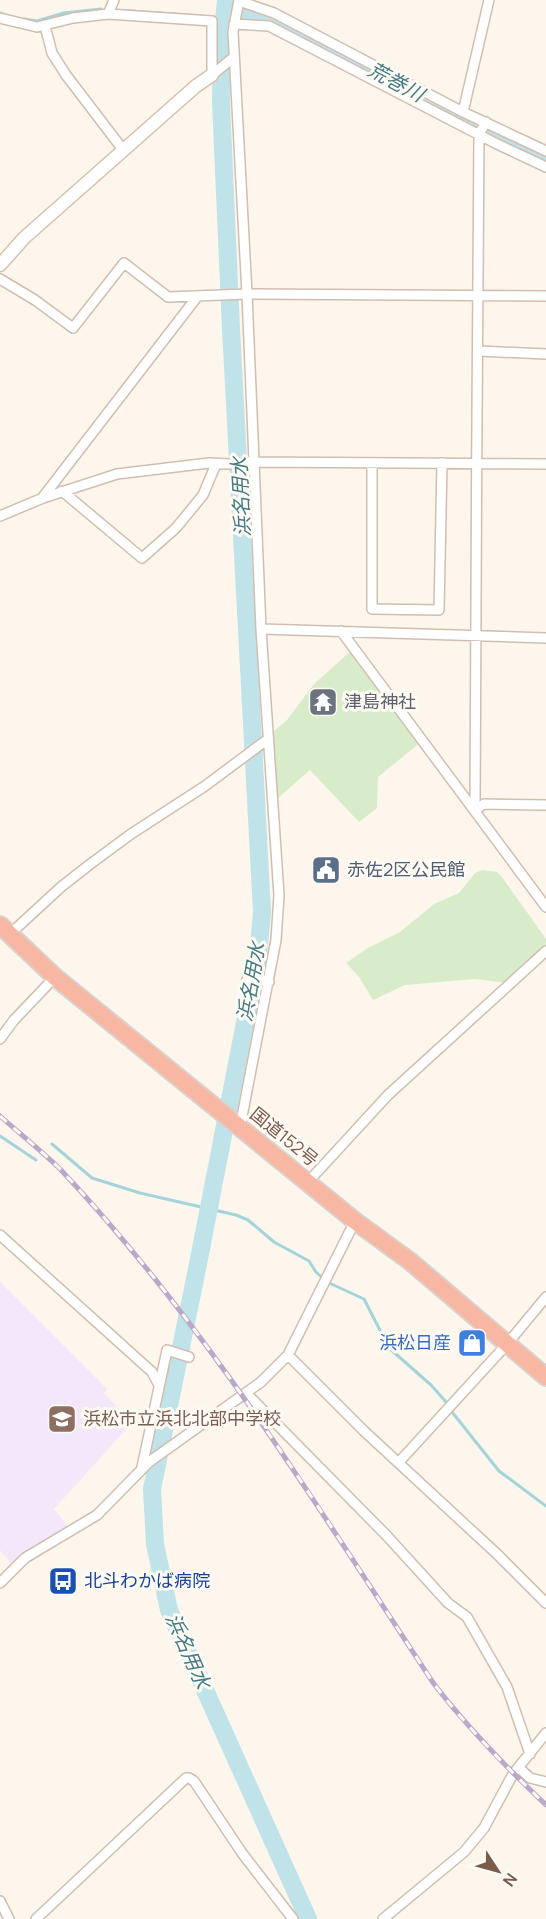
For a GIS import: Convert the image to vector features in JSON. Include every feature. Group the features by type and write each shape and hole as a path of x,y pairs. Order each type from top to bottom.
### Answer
{"highway":[{"name":"国道152号","path":"5,930 56,977 355,1221 411,1262 546,1377"}],"street":[{"path":"108,14 114,0"},
{"path":"237,1124 265,981 276,940 279,895 264,741 261,629 243,294 232,32 239,0 274,13 463,112 546,167"},
{"path":"463,112 489,0"},
{"path":"0,18 26,25 45,26 73,18 108,14 212,21 212,75"},
{"path":"234,24 269,26 483,127 546,151"},
{"path":"45,26 52,53 61,68 124,152"},
{"path":"0,265 24,238 196,86 234,57"},
{"path":"475,810 476,464 479,351 477,296 483,127"},
{"path":"0,279 35,300 73,328 124,263 168,297 243,294 546,296"},
{"path":"43,498 197,297"},
{"path":"479,351 546,354"},
{"path":"0,516 62,491 117,474 209,463 546,464"},
{"path":"372,463 372,609 439,610 442,463"},
{"path":"62,491 142,558 176,528 203,495 216,464"},
{"path":"261,629 546,638"},
{"path":"341,631 546,906"},
{"path":"5,930 131,834 205,786 264,741"},
{"path":"475,810 484,804 546,805"},
{"path":"308,1182 381,1101 546,951"},
{"path":"0,1039 14,1020 56,977"},
{"path":"247,980 265,981"},
{"path":"0,1583 25,1558 97,1515 146,1464 168,1446 246,1394 288,1355 355,1221"},
{"path":"0,1235 152,1372 159,1385"},
{"path":"399,1462 546,1298"},
{"path":"146,1464 167,1350 189,1357"},
{"path":"288,1355 364,1431 497,1554 546,1603"},
{"path":"246,1394 387,1536 448,1603 467,1617 507,1687 530,1754"},
{"path":"383,1919 465,1852 484,1827 513,1774 546,1733"},
{"path":"519,1768 530,1778 546,1782"},
{"path":"36,1919 186,1778 189,1778 194,1781 242,1853 293,1919"},
{"path":"1,1904 9,1919"}],"shaded area":[{"name":"浜松市立浜北北部中学校","path":"0,1282 107,1389 104,1393 120,1410 118,1414 130,1425 54,1509 68,1527 11,1564 0,1550"}],"green space":[{"path":"352,650 422,741 378,777 377,808 359,822 310,770 278,798 272,733 287,720 314,684"},
{"path":"482,870 497,872 502,877 546,939 546,945 508,983 475,979 405,985 373,1000 359,977 346,963 368,948 400,932 434,904 459,893 475,873"}],"waterway":[{"name":"浜名用水","path":"226,0 222,41 221,103 262,912 258,956 152,1489 155,1544 169,1610 308,1919"},
{"path":"24,19 37,21 64,13 101,9"},
{"path":"117,10 201,16"},
{"name":"荒巻川","path":"243,10 271,16 330,50 546,160"},
{"path":"0,13 8,16"},
{"path":"213,17 224,19"},
{"path":"0,1136 36,1160"},
{"path":"52,1144 92,1178 140,1193 236,1215 248,1220 274,1242 309,1261 316,1272 327,1282 364,1299 389,1348 431,1385 446,1402"},
{"path":"452,1412 499,1471 546,1506"}],"railway":[{"path":"0,1116 61,1170 165,1291 259,1419 434,1684 488,1747 546,1805"}],"place":[{"name":"津島神社","path":"323,702"},
{"name":"赤佐2区公民館","path":"326,870"},
{"name":"浜松日産","path":"472,1343"},
{"name":"浜松市立浜北北部中学校","path":"62,1419"},
{"name":"北斗わかば病院","path":"63,1581"}]}
